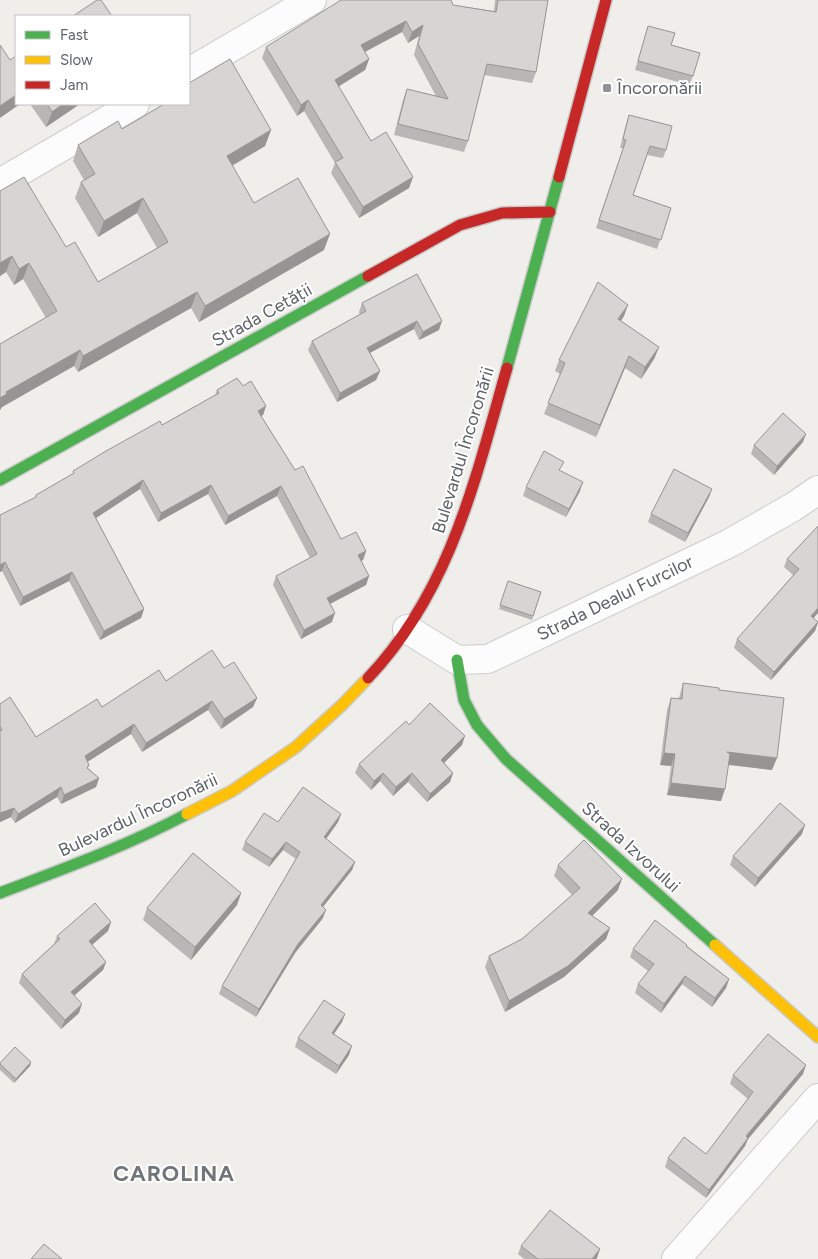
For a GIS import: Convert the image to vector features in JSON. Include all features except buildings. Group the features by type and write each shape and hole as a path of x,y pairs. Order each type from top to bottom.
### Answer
{"main road":[{"name":"Bulevardul Încoronării","path":"0,893 98,856 167,825 232,790 296,747 342,705 378,667 407,629 430,591 447,557 476,477 550,212 606,0"},
{"name":"Strada Cetății","path":"0,480 460,225 502,213 550,212"},
{"name":"Strada Izvorului","path":"457,660 464,700 477,725 506,758 818,1037"}],"street":[{"path":"190,71 312,0"},
{"path":"0,183 133,105"},
{"name":"Strada Dealul Furcilor","path":"457,660 488,659 730,543 818,490"},
{"path":"407,629 457,660"},
{"path":"676,1259 818,1098"}],"traffic: fast":[{"path":"507,368 559,177"},
{"path":"0,480 368,276"},
{"path":"457,660 464,700 477,725 506,759 715,945"},
{"path":"0,893 118,847 187,814"}],"traffic: slow":[{"path":"187,814 232,791 296,747 342,705 368,678"},
{"path":"715,945 818,1037"}],"traffic: jam":[{"path":"559,177 606,0"},
{"path":"368,276 460,225 502,213 550,212"},
{"path":"368,678 396,644 420,608 440,571 457,532 471,492 507,368"}],"place":[{"name":"Încoronării","path":"607,88"}],"district":[{"name":"CAROLINA","path":"174,1173"}]}
